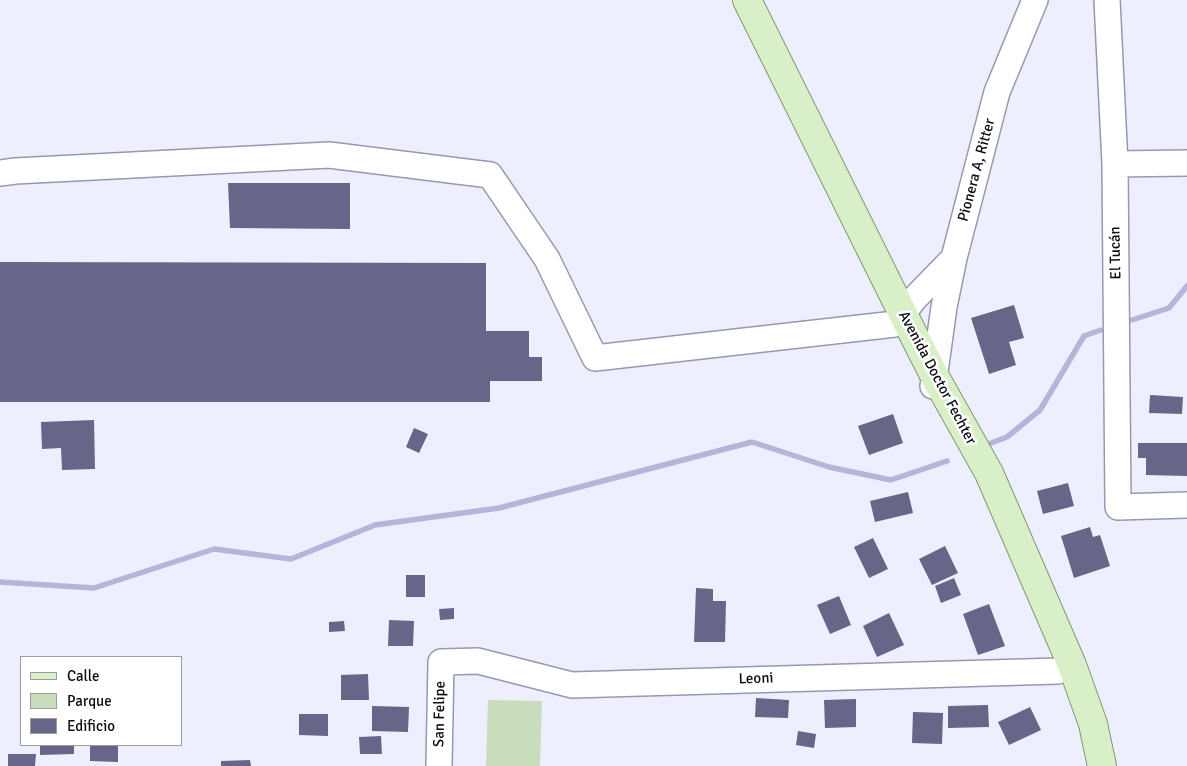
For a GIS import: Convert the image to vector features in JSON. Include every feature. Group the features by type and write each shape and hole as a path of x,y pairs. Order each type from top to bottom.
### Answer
{"main road":[{"name":"Avenida Doctor Fechter","path":"733,0 933,384 989,473 1065,668 1093,724 1102,766"},
{"name":"Avenida Doctor Fechter","path":"747,0 899,319"},
{"name":"Avenida Doctor Fechter","path":"1065,668 1086,766"}],"street":[{"name":"Pionera A, Ritter","path":"899,319 915,298 954,258 997,92 1035,0"},
{"name":"El Tucán","path":"1106,0 1115,164 1118,507 1187,506"},
{"path":"0,173 329,155 490,175 547,259 595,358 899,319"},
{"path":"1115,164 1187,163"},
{"path":"933,384 944,307 954,258"},
{"name":"Leoni","path":"441,662 478,661 572,685 1065,668"},
{"name":"San Felipe","path":"439,766 441,662"}],"green space":[{"path":"488,700 542,701 540,766 486,766"}],"building":[{"path":"228,183 350,183 350,229 230,228"},
{"path":"0,262 486,263 486,331 529,331 529,357 542,357 542,381 490,381 490,402 0,402"},
{"path":"1014,305 1024,338 1009,342 1016,365 989,374 971,318"},
{"path":"1150,395 1183,397 1182,414 1149,413"},
{"path":"893,414 903,443 869,455 858,426"},
{"path":"94,420 95,469 62,470 61,448 42,449 41,422"},
{"path":"414,428 428,434 419,453 406,447"},
{"path":"1138,443 1187,443 1187,476 1146,475 1146,458 1138,458"},
{"path":"1068,483 1074,506 1043,514 1037,491"},
{"path":"908,492 913,513 875,522 870,501"},
{"path":"1090,527 1093,537 1100,535 1110,566 1074,578 1061,536"},
{"path":"873,538 888,569 869,578 854,547"},
{"path":"945,546 958,573 932,585 919,559"},
{"path":"406,575 425,575 425,597 406,597"},
{"path":"954,578 961,595 941,603 935,586"},
{"path":"696,588 713,589 713,601 726,601 725,642 694,642"},
{"path":"839,596 851,625 830,634 817,605"},
{"path":"989,604 1005,646 978,655 963,614"},
{"path":"454,608 454,619 440,620 439,609"},
{"path":"889,613 904,645 877,657 863,626"},
{"path":"389,620 414,621 413,646 388,646"},
{"path":"344,621 345,631 329,632 329,622"},
{"path":"368,674 369,700 341,700 341,675"},
{"path":"756,698 789,700 788,718 755,717"},
{"path":"856,699 856,727 825,728 824,700"},
{"path":"988,705 989,727 948,728 948,706"},
{"path":"372,706 409,707 408,732 372,731"},
{"path":"1030,707 1041,730 1009,745 998,722"},
{"path":"913,712 943,713 942,744 912,743"},
{"path":"299,714 328,714 328,736 299,735"},
{"path":"798,731 816,734 814,748 796,745"},
{"path":"381,736 382,754 360,754 359,737"},
{"path":"40,746 74,746 74,754 40,755"},
{"path":"90,746 118,746 118,762 90,761"},
{"path":"8,754 36,754 35,766 8,766"},
{"path":"250,760 251,766 221,766 221,761"}],"waterway":[{"path":"1132,320 1169,308 1187,286"},
{"path":"986,445 1007,437 1040,410 1084,336 1101,330"},
{"path":"0,582 94,588 214,549 291,559 375,525 499,508 752,442 829,467 891,480 947,461"}]}
